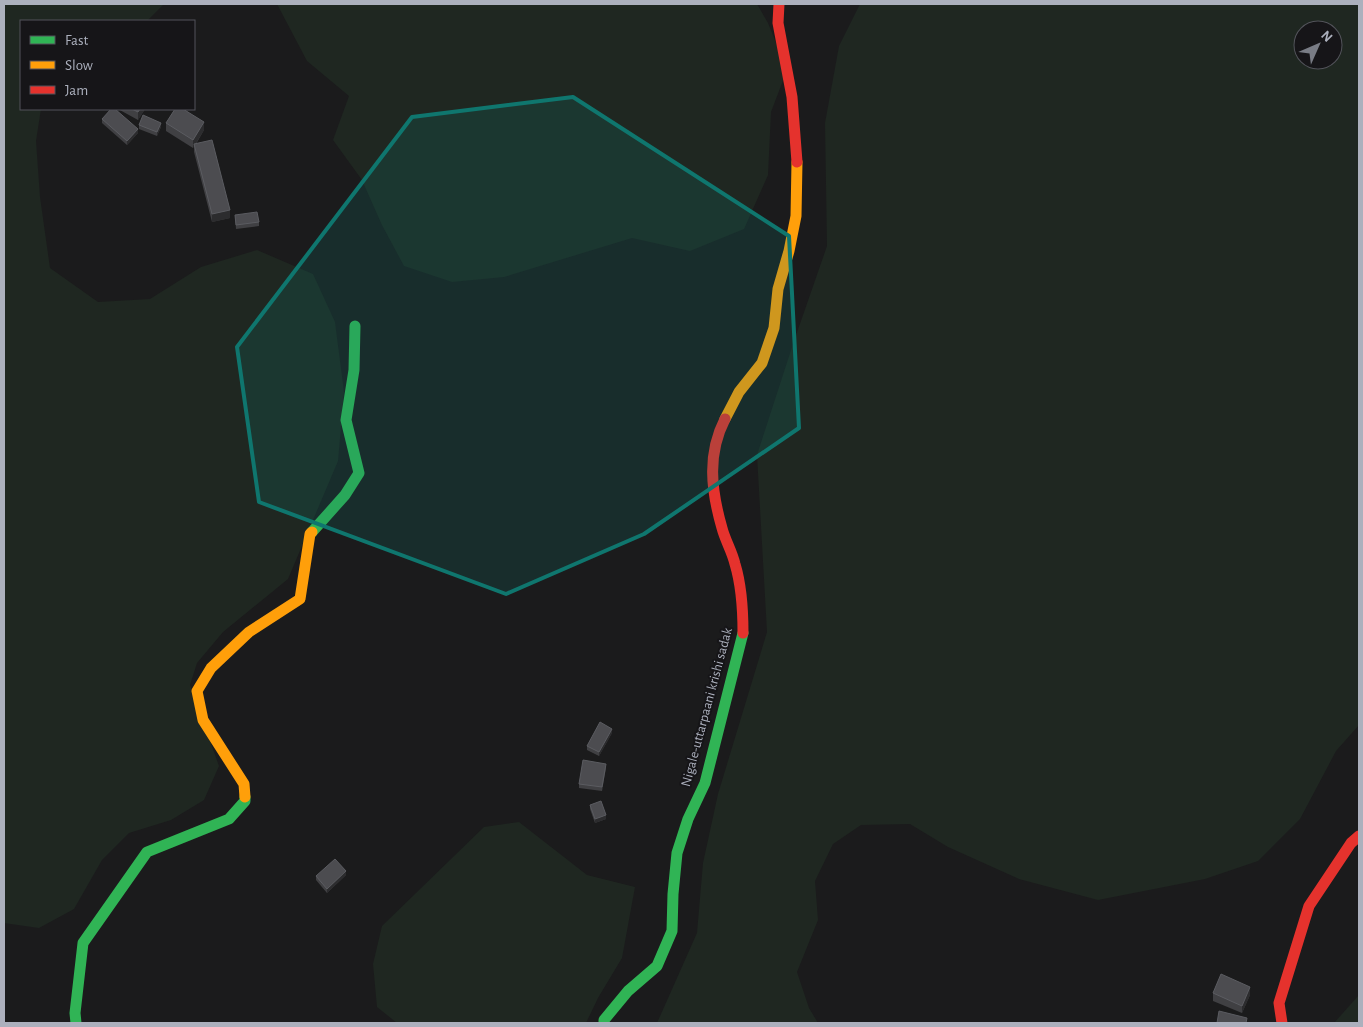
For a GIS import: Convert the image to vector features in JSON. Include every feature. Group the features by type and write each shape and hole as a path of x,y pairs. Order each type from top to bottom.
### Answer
{"street":[{"name":"Nigale-uttarpaani krishi sadak","path":"604,1023 604,1020 628,991 656,966 672,931 677,853 688,819 704,783 743,637 743,600 735,563 722,529 713,494 712,458 723,423 739,392 762,363 774,328 778,289 789,252 796,216 796,137 792,97 778,23 779,4"},
{"path":"76,1023 75,1013 83,943 147,852 229,819 245,801 244,784 203,720 197,691 211,668 249,632 300,600 310,534 345,495 359,473 346,420 354,370 355,326"},
{"path":"1282,1023 1279,1003 1309,906 1351,843 1359,836"}],"highlighted area":[{"path":"573,97 789,236 799,428 644,534 506,594 259,502 237,347 412,117"}],"shaded area":[{"path":"4,4 164,4 148,20 20,20 20,110 41,110 36,141 40,197 50,268 98,302 150,299 201,267 257,250 313,274 335,322 344,392 338,461 288,579 223,632 197,663 190,685 219,766 204,800 171,820 129,833 102,860 74,909 39,928 4,923"},
{"path":"277,4 757,4 768,23 787,70 771,112 768,175 744,229 690,251 632,238 504,277 452,282 404,266 382,225 362,180 333,140 349,96 307,61"},
{"path":"860,4 1359,4 1359,725 1336,751 1300,819 1258,861 1205,879 1098,900 1019,879 948,847 910,824 861,825 833,844 815,881 818,920 797,972 809,1008 818,1023 657,1023 697,933 703,863 718,794 767,632 757,455 827,246 825,123 839,46"},
{"path":"519,822 587,875 635,887 622,958 598,998 586,1023 397,1023 377,1007 373,964 382,926 484,827"},
{"path":"1359,995 1359,1023 1334,1023"}],"building":[{"path":"110,110 116,110 138,129 127,141 102,119"},
{"path":"174,110 185,110 204,122 193,140 166,123"},
{"path":"143,115 161,123 157,132 139,125"},
{"path":"212,140 230,210 212,214 194,144"},
{"path":"257,212 259,222 236,225 235,215"},
{"path":"600,722 612,729 599,752 587,746"},
{"path":"583,760 606,764 602,787 579,784"},
{"path":"601,801 606,815 595,819 590,805"},
{"path":"335,859 346,871 327,889 316,876"},
{"path":"1221,974 1250,987 1242,1006 1213,993"},
{"path":"1219,1011 1247,1018 1246,1023 1217,1023"}],"traffic: fast":[{"path":"312,532 345,495 359,473 346,420 354,370 355,326"},
{"path":"604,1023 604,1020 628,991 657,966 672,931 677,853 688,819 705,783 743,633"},
{"path":"76,1023 75,1013 83,943 147,852 229,819 245,801 245,797"}],"traffic: slow":[{"path":"725,419 739,392 762,363 774,328 778,289 789,251 796,216 797,162"},
{"path":"245,797 244,784 203,720 197,691 211,668 249,632 300,599 310,534 312,532"}],"traffic: jam":[{"path":"779,4 778,23 792,97 797,162"},
{"path":"725,419 715,445 713,486 718,514 734,559 739,581 743,633"},
{"path":"1282,1023 1279,1003 1309,906 1351,843 1359,836"}]}
